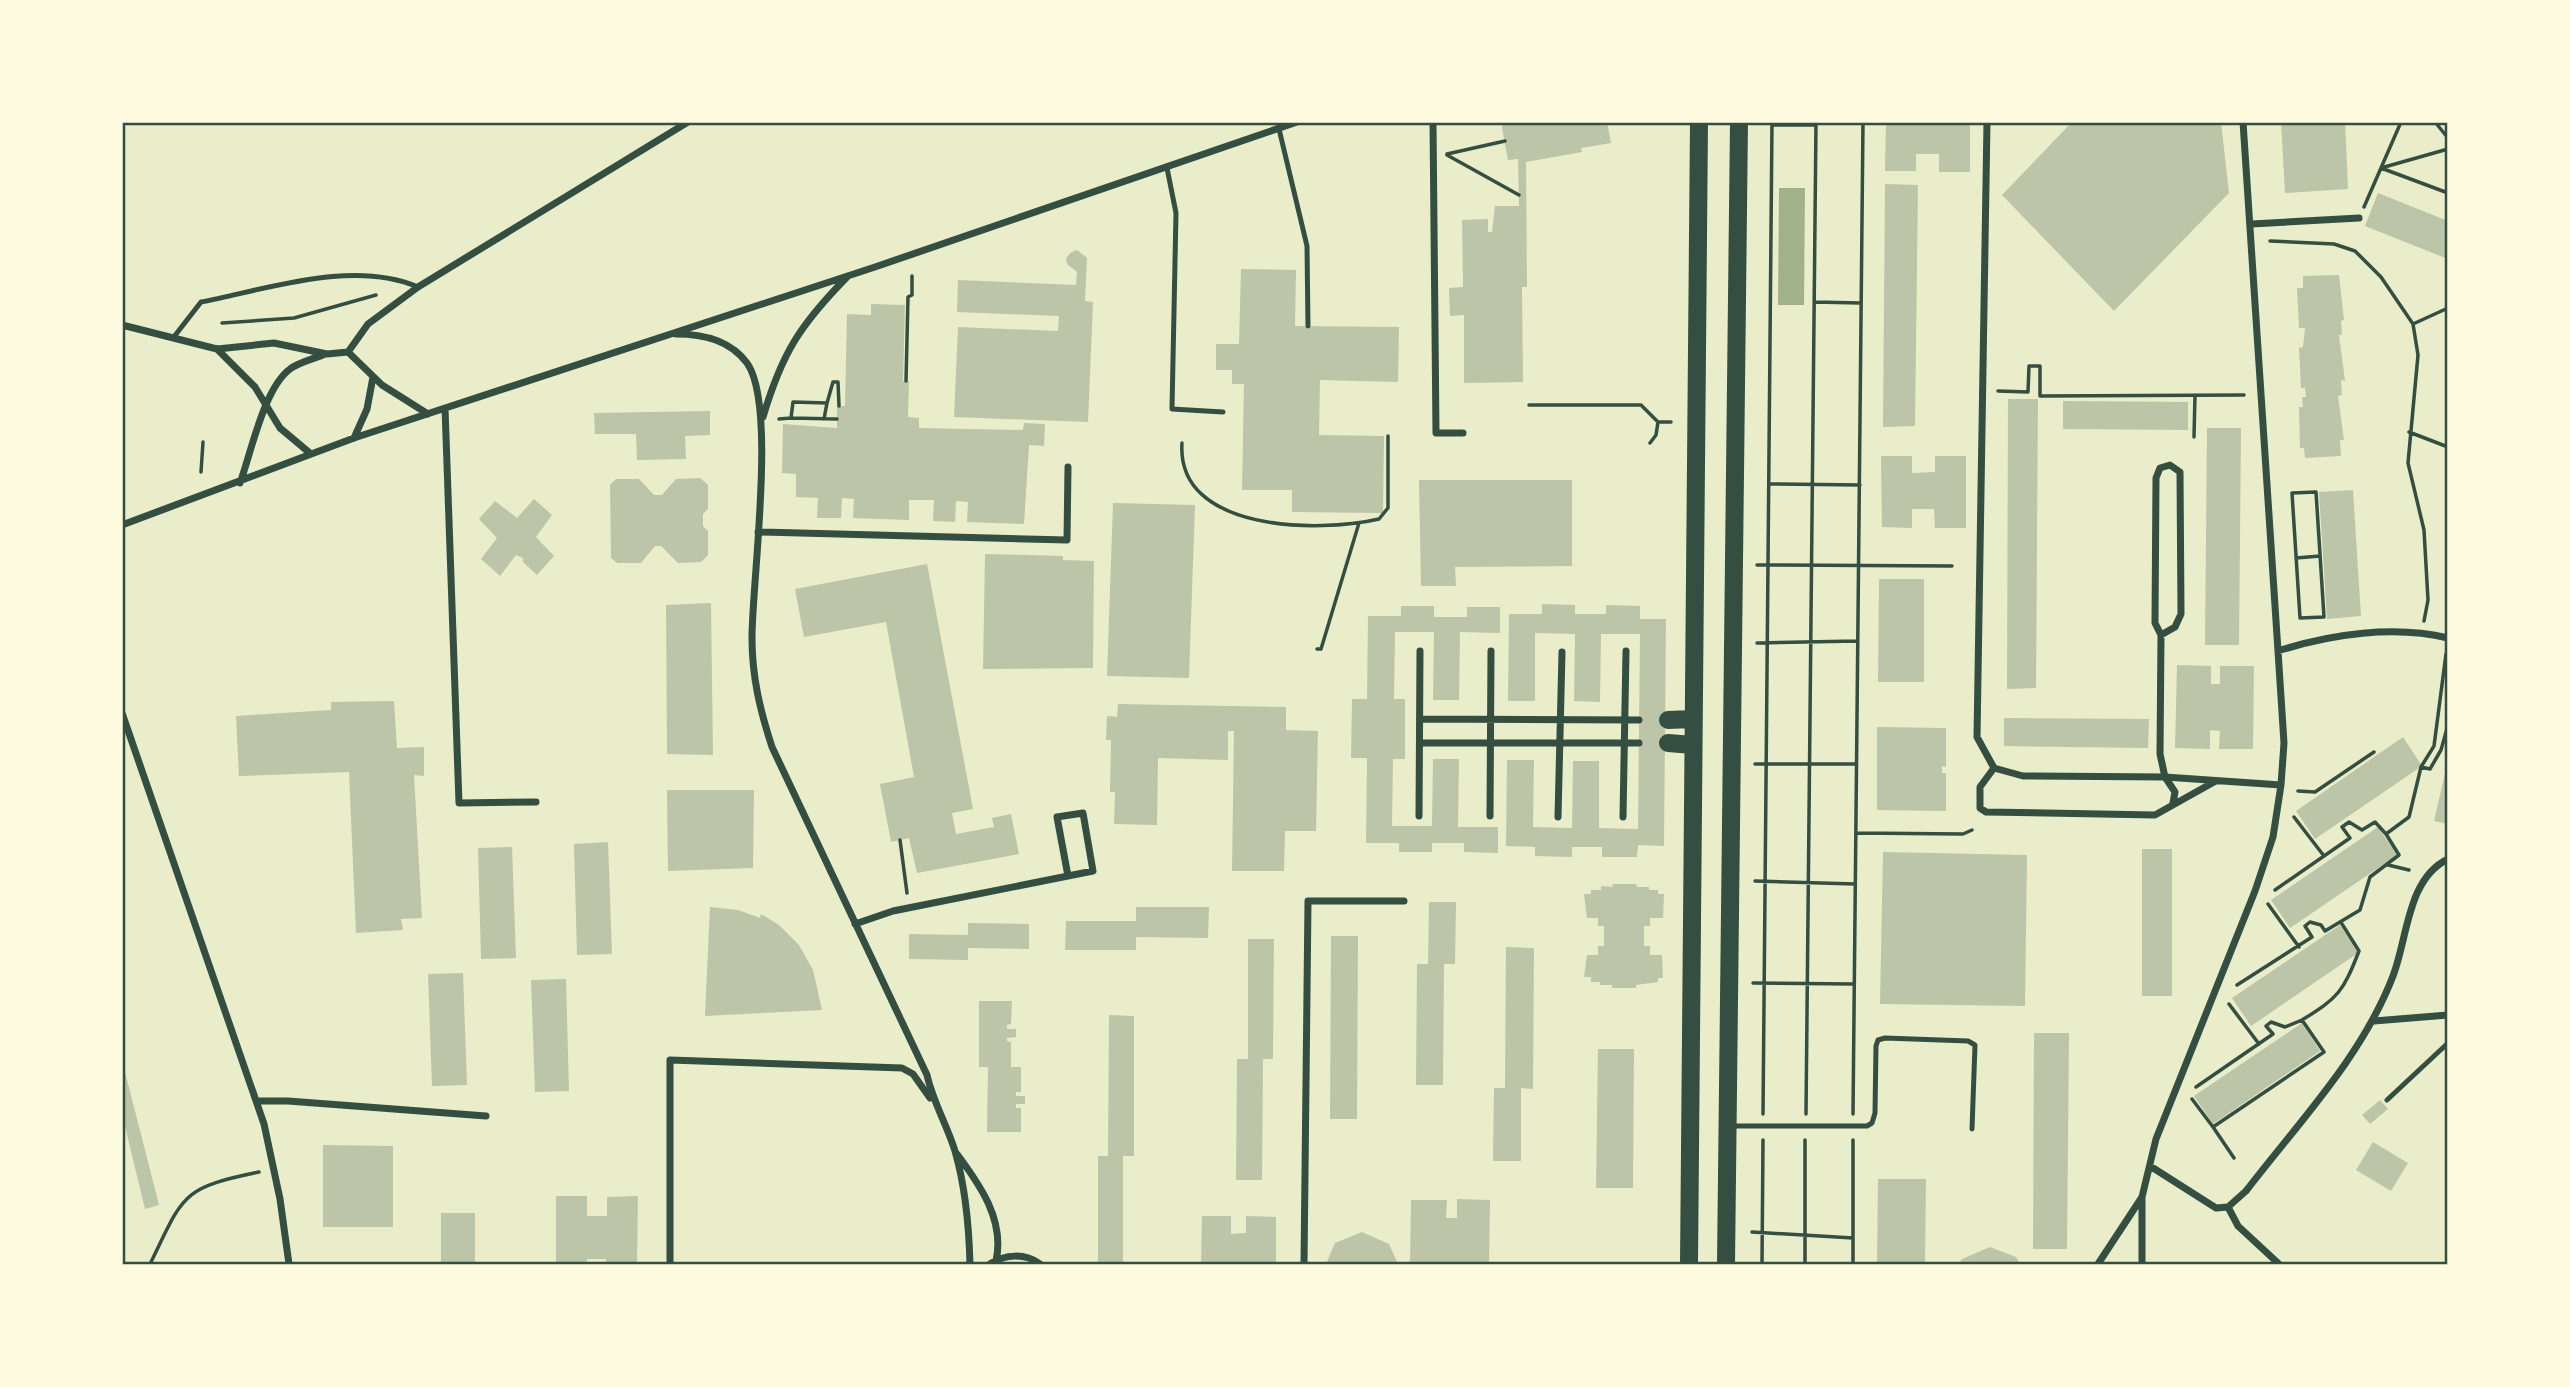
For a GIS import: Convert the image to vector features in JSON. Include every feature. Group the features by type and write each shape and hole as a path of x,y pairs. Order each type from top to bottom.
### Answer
{"main road":[{"path":"1689,1265 1699,122"},
{"path":"1726,1265 1739,122"},
{"path":"1667,720 1693,719"},
{"path":"1666,743 1693,745"}],"street":[{"path":"240,483 266,406 278,383 290,369 327,354 348,352 368,324 418,287 688,122"},
{"path":"122,525 240,483 354,438 848,276 1297,122"},
{"path":"1433,122 1436,433 1463,433"},
{"path":"1987,122 1977,737 1994,768 2023,776 2165,777 2281,785"},
{"path":"2142,1265 2142,1197 2156,1139 2255,891 2273,836 2281,785 2284,743 2244,122"},
{"path":"2252,224 2359,218"},
{"path":"762,418 788,348 803,325 848,276"},
{"path":"122,325 217,349 274,343 327,354"},
{"path":"667,335 694,334 731,346 747,364 754,377 762,418 752,638 755,694 772,747 927,1074 933,1102"},
{"path":"217,349 256,387 280,428 311,454"},
{"path":"348,352 373,377 428,414"},
{"path":"354,438 367,409 373,377"},
{"path":"445,408 459,803 536,802"},
{"path":"2161,635 2175,627 2181,614 2180,472 2170,465 2160,468 2156,478 2155,623 2161,635 2160,754 2165,777 2175,792 2173,803"},
{"path":"758,532 1066,540 1068,467"},
{"path":"2278,651 2390,631 2422,632 2448,638"},
{"path":"1419,816 1420,651"},
{"path":"1490,816 1491,651"},
{"path":"1623,817 1626,651"},
{"path":"1558,817 1562,652"},
{"path":"122,713 257,1101 275,1169 289,1265"},
{"path":"1420,719 1639,720"},
{"path":"1420,743 1639,743"},
{"path":"1994,768 1980,787 1980,808 1986,812 2155,815 2214,782"},
{"path":"855,923 885,912 1068,876 1093,871 1083,813 1057,817 1068,876"},
{"path":"2150,1166 2204,1203 2216,1208 2228,1207 2246,1191 2374,1021 2394,974 2420,886 2434,866 2448,859"},
{"path":"1304,1265 1308,901 1404,901"},
{"path":"2374,1021 2448,1015"},
{"path":"670,1265 670,1060 902,1068 913,1074 933,1102 955,1150 979,1185 999,1230 993,1263 1014,1256 1025,1257 1040,1265"},
{"path":"257,1101 486,1116"},
{"path":"955,1150 968,1208 970,1265"},
{"path":"2098,1265 2142,1197"},
{"path":"2228,1207 2238,1226 2278,1265"}],"lane":[{"path":"1279,129 1307,246 1308,326"},
{"path":"1167,168 1176,213 1172,409 1223,412"},
{"path":"173,338 201,302 354,273 400,279 418,287"},
{"path":"1727,1126 1853,1128 1872,1123 1876,1046 1878,1040 1885,1038 1968,1041 1975,1045 1972,1129"},
{"path":"2387,1100 2448,1043"}],"path":[{"path":"1853,1265 1857,566 1863,122"},
{"path":"2359,218 2401,122"},
{"path":"2435,122 2448,138"},
{"path":"1762,1265 1772,124 1816,124 1805,1265"},
{"path":"1505,141 1445,154 1519,195"},
{"path":"2381,168 2448,149"},
{"path":"2381,168 2448,193"},
{"path":"2270,241 2334,244 2355,251 2381,277 2413,324 2418,355 2408,463 2424,530 2427,565 2428,600 2422,632"},
{"path":"906,381 908,298 912,295 912,276"},
{"path":"222,323 294,318 376,295"},
{"path":"1814,302 1861,303"},
{"path":"2413,324 2448,308"},
{"path":"1998,391 2028,392 2029,366 2040,366 2040,396 2244,395"},
{"path":"824,419 833,382 838,382 839,406"},
{"path":"2194,437 2195,395"},
{"path":"792,418 793,402 827,402"},
{"path":"1529,405 1641,405 1658,422 1671,422"},
{"path":"779,419 837,419"},
{"path":"1650,443 1656,435 1658,422"},
{"path":"2409,432 2448,447"},
{"path":"1182,443 1182,463 1188,478 1204,496 1232,513 1285,524 1359,523 1380,519 1388,508 1388,436"},
{"path":"201,472 202,442"},
{"path":"1769,484 1860,485"},
{"path":"2316,492 2320,556 2324,617 2300,618 2292,494 2316,492"},
{"path":"1317,649 1321,649 1359,523"},
{"path":"2296,558 2320,556"},
{"path":"1756,565 1952,566"},
{"path":"1757,643 1857,641"},
{"path":"2386,834 2409,817 2421,767 2434,746 2446,654"},
{"path":"2421,767 2430,769 2437,761 2448,725"},
{"path":"2298,791 2315,792 2375,752"},
{"path":"1755,764 1856,764"},
{"path":"2294,817 2324,856"},
{"path":"2237,985 2312,937 2305,926 2310,922 2320,925 2325,931 2336,923 2342,924 2360,910 2370,877 2399,855 2375,822 2362,830 2349,822 2342,827 2350,838 2275,890"},
{"path":"1856,833 1963,834 1972,830"},
{"path":"900,840 907,894"},
{"path":"2388,865 2409,870"},
{"path":"1755,881 1855,884"},
{"path":"2269,904 2300,947"},
{"path":"2196,1087 2273,1034 2266,1026 2271,1022 2285,1027 2336,999 2348,981 2359,951 2342,924"},
{"path":"1754,983 1854,984"},
{"path":"2229,1004 2259,1044"},
{"path":"2213,1127 2324,1052 2302,1020"},
{"path":"2192,1099 2234,1158"},
{"path":"150,1265 181,1201 188,1195 196,1189 262,1172"},
{"path":"1752,1232 1853,1238"}],"shaded area":[{"path":"1779,188 1805,188 1804,305 1778,305"}],"building":[{"path":"1501,122 1607,122 1611,143 1581,148 1582,152 1526,162 1527,287 1522,287 1523,382 1464,383 1464,315 1450,316 1449,288 1463,287 1462,220 1488,219 1488,232 1492,232 1495,206 1519,206 1518,159 1508,160"},
{"path":"1886,122 1970,122 1970,172 1939,172 1939,154 1916,154 1916,171 1885,171"},
{"path":"2072,122 2221,122 2229,193 2114,311 2002,195"},
{"path":"2281,122 2345,122 2348,189 2285,193"},
{"path":"1885,184 1918,185 1915,426 1883,427"},
{"path":"2378,193 2448,221 2448,259 2365,226"},
{"path":"1077,250 1087,258 1085,301 1093,302 1088,422 954,417 958,327 1058,331 1059,316 957,312 958,280 1076,285 1077,272 1067,264 1066,259 1070,253"},
{"path":"1241,269 1296,270 1295,326 1399,327 1398,382 1320,380 1319,435 1384,436 1383,513 1292,512 1292,490 1242,490 1244,384 1232,384 1232,370 1216,370 1216,344 1239,344"},
{"path":"2339,275 2344,320 2341,321 2342,335 2339,335 2345,381 2341,380 2342,395 2338,396 2344,440 2340,440 2341,456 2305,458 2304,448 2300,448 2299,407 2303,407 2302,397 2306,397 2305,388 2301,388 2299,348 2303,347 2305,328 2299,328 2297,288 2303,288 2303,276"},
{"path":"871,304 905,305 903,381 909,381 908,417 919,418 919,428 1023,430 1024,423 1045,424 1044,446 1029,445 1024,524 967,522 968,502 956,501 955,522 933,521 934,500 909,500 909,520 853,518 854,499 842,498 841,518 817,518 818,498 796,497 796,474 782,473 783,424 837,428 837,406 845,406 847,314 871,315"},
{"path":"2008,399 2038,399 2036,688 2007,689"},
{"path":"2063,401 2188,402 2188,430 2063,429"},
{"path":"710,411 710,435 685,436 686,459 637,460 636,434 595,434 594,413"},
{"path":"2207,428 2241,428 2239,645 2205,645"},
{"path":"1881,456 1912,456 1912,473 1935,472 1935,456 1966,456 1966,528 1935,528 1934,509 1912,509 1912,528 1882,527"},
{"path":"700,478 708,485 708,509 703,514 703,526 708,531 708,555 701,562 678,563 661,546 655,546 641,563 617,563 611,558 610,485 616,479 639,479 654,495 662,495 676,479"},
{"path":"1419,480 1572,480 1572,566 1455,567 1456,586 1421,586"},
{"path":"2353,490 2361,616 2327,619 2319,492"},
{"path":"534,499 552,515 536,537 554,556 537,575 523,562 523,558 516,555 500,576 481,559 497,538 479,519 495,501 517,518"},
{"path":"1113,503 1195,505 1189,678 1107,676"},
{"path":"985,554 1063,556 1063,560 1094,561 1093,668 983,669"},
{"path":"927,564 973,809 952,813 956,834 994,827 992,818 1011,814 1019,854 917,873 909,838 891,842 880,784 914,777 886,622 804,637 795,589"},
{"path":"1879,579 1924,579 1924,682 1878,682"},
{"path":"711,603 713,755 667,754 666,605"},
{"path":"1542,604 1575,605 1575,614 1606,614 1606,605 1640,606 1640,619 1666,619 1664,846 1638,845 1637,857 1602,857 1602,847 1572,847 1572,857 1535,856 1535,847 1506,846 1507,760 1534,760 1533,827 1572,828 1573,761 1599,761 1599,828 1638,829 1640,634 1601,634 1600,702 1574,701 1575,634 1535,633 1535,701 1508,701 1509,614 1542,614"},
{"path":"1401,606 1434,606 1434,617 1467,617 1467,607 1500,607 1500,633 1460,632 1459,700 1433,700 1434,632 1395,632 1394,699 1405,699 1405,759 1393,759 1392,826 1432,826 1433,759 1459,759 1458,827 1498,827 1498,853 1464,852 1464,843 1432,843 1432,852 1399,852 1399,843 1366,843 1367,758 1351,758 1352,699 1367,699 1368,616 1401,616"},
{"path":"2177,665 2211,666 2211,684 2220,684 2220,666 2254,666 2253,749 2219,749 2220,731 2210,730 2210,749 2175,748"},
{"path":"394,701 397,748 424,747 424,776 414,775 422,918 401,919 403,930 356,933 349,772 239,776 236,716 331,710 331,702"},
{"path":"1118,704 1286,707 1286,730 1318,731 1316,831 1285,831 1284,871 1232,871 1234,731 1228,731 1228,760 1158,758 1157,825 1114,824 1115,792 1110,792 1111,740 1106,740 1107,716 1117,717"},
{"path":"2004,718 2149,719 2148,748 2004,746"},
{"path":"1877,727 1946,728 1946,767 1942,766 1942,773 1946,773 1946,811 1877,810"},
{"path":"2403,737 2422,766 2315,839 2296,811"},
{"path":"2448,769 2448,824 2434,821"},
{"path":"667,790 754,790 753,868 668,871"},
{"path":"2378,827 2397,855 2290,928 2271,900"},
{"path":"608,842 612,954 577,955 574,844"},
{"path":"512,847 516,958 481,959 478,848"},
{"path":"2142,849 2172,849 2172,996 2142,996"},
{"path":"1883,852 2027,855 2025,1006 1880,1004"},
{"path":"1612,884 1636,884 1637,887 1649,887 1649,890 1658,890 1658,894 1664,894 1663,918 1650,918 1650,926 1644,926 1644,946 1650,946 1650,955 1662,955 1663,978 1658,978 1658,982 1636,985 1636,988 1612,988 1612,985 1600,985 1600,982 1591,982 1591,977 1584,977 1587,955 1598,955 1598,946 1604,946 1604,926 1598,926 1598,918 1587,918 1584,894 1591,894 1591,890 1601,890 1601,886 1613,887"},
{"path":"1429,902 1456,902 1455,964 1444,964 1443,1085 1416,1085 1417,964 1428,964"},
{"path":"710,907 738,910 760,918 761,914 779,925 799,945 813,970 822,1010 705,1016"},
{"path":"1136,907 1209,907 1208,938 1136,937 1136,950 1065,950 1066,921 1136,921"},
{"path":"968,923 1029,924 1029,949 968,948 968,960 909,959 909,934 968,935"},
{"path":"2340,925 2358,953 2251,1026 2232,998"},
{"path":"1331,936 1358,936 1357,1119 1330,1119"},
{"path":"1248,939 1274,939 1273,1059 1263,1059 1262,1180 1236,1180 1237,1059 1248,1059"},
{"path":"1506,947 1534,948 1533,1089 1521,1088 1521,1161 1493,1161 1494,1088 1505,1088"},
{"path":"463,973 467,1085 432,1086 428,974"},
{"path":"566,979 569,1091 535,1092 531,980"},
{"path":"979,1001 1012,1001 1011,1024 1007,1025 1007,1029 1016,1029 1016,1037 1007,1038 1007,1041 1011,1042 1011,1067 1021,1067 1021,1092 1016,1092 1016,1096 1025,1096 1025,1104 1016,1104 1016,1108 1021,1108 1021,1132 987,1132 988,1067 979,1067"},
{"path":"1109,1015 1134,1016 1134,1156 1123,1156 1123,1264 1098,1264 1098,1156 1108,1156"},
{"path":"2302,1023 2320,1051 2213,1124 2194,1096"},
{"path":"2034,1033 2069,1033 2067,1249 2033,1249"},
{"path":"1598,1049 1634,1049 1633,1188 1596,1188"},
{"path":"122,1060 159,1205 145,1209 122,1114"},
{"path":"2380,1100 2388,1109 2370,1124 2362,1115"},
{"path":"2373,1142 2408,1163 2391,1191 2356,1170"},
{"path":"323,1145 393,1146 393,1227 323,1227"},
{"path":"1878,1179 1926,1179 1925,1264 1877,1264"},
{"path":"556,1196 587,1196 587,1216 607,1216 607,1197 638,1196 637,1264 606,1264 606,1259 587,1259 587,1264 556,1264"},
{"path":"1457,1199 1490,1200 1489,1264 1410,1264 1411,1200 1447,1200 1446,1218 1457,1218"},
{"path":"441,1213 475,1213 475,1264 441,1264"},
{"path":"1202,1216 1231,1216 1231,1234 1246,1233 1246,1216 1276,1217 1276,1264 1201,1264"},
{"path":"1362,1232 1389,1244 1398,1264 1326,1264 1335,1243"},
{"path":"1990,1247 2016,1257 2020,1264 1959,1264 1962,1259"}]}
